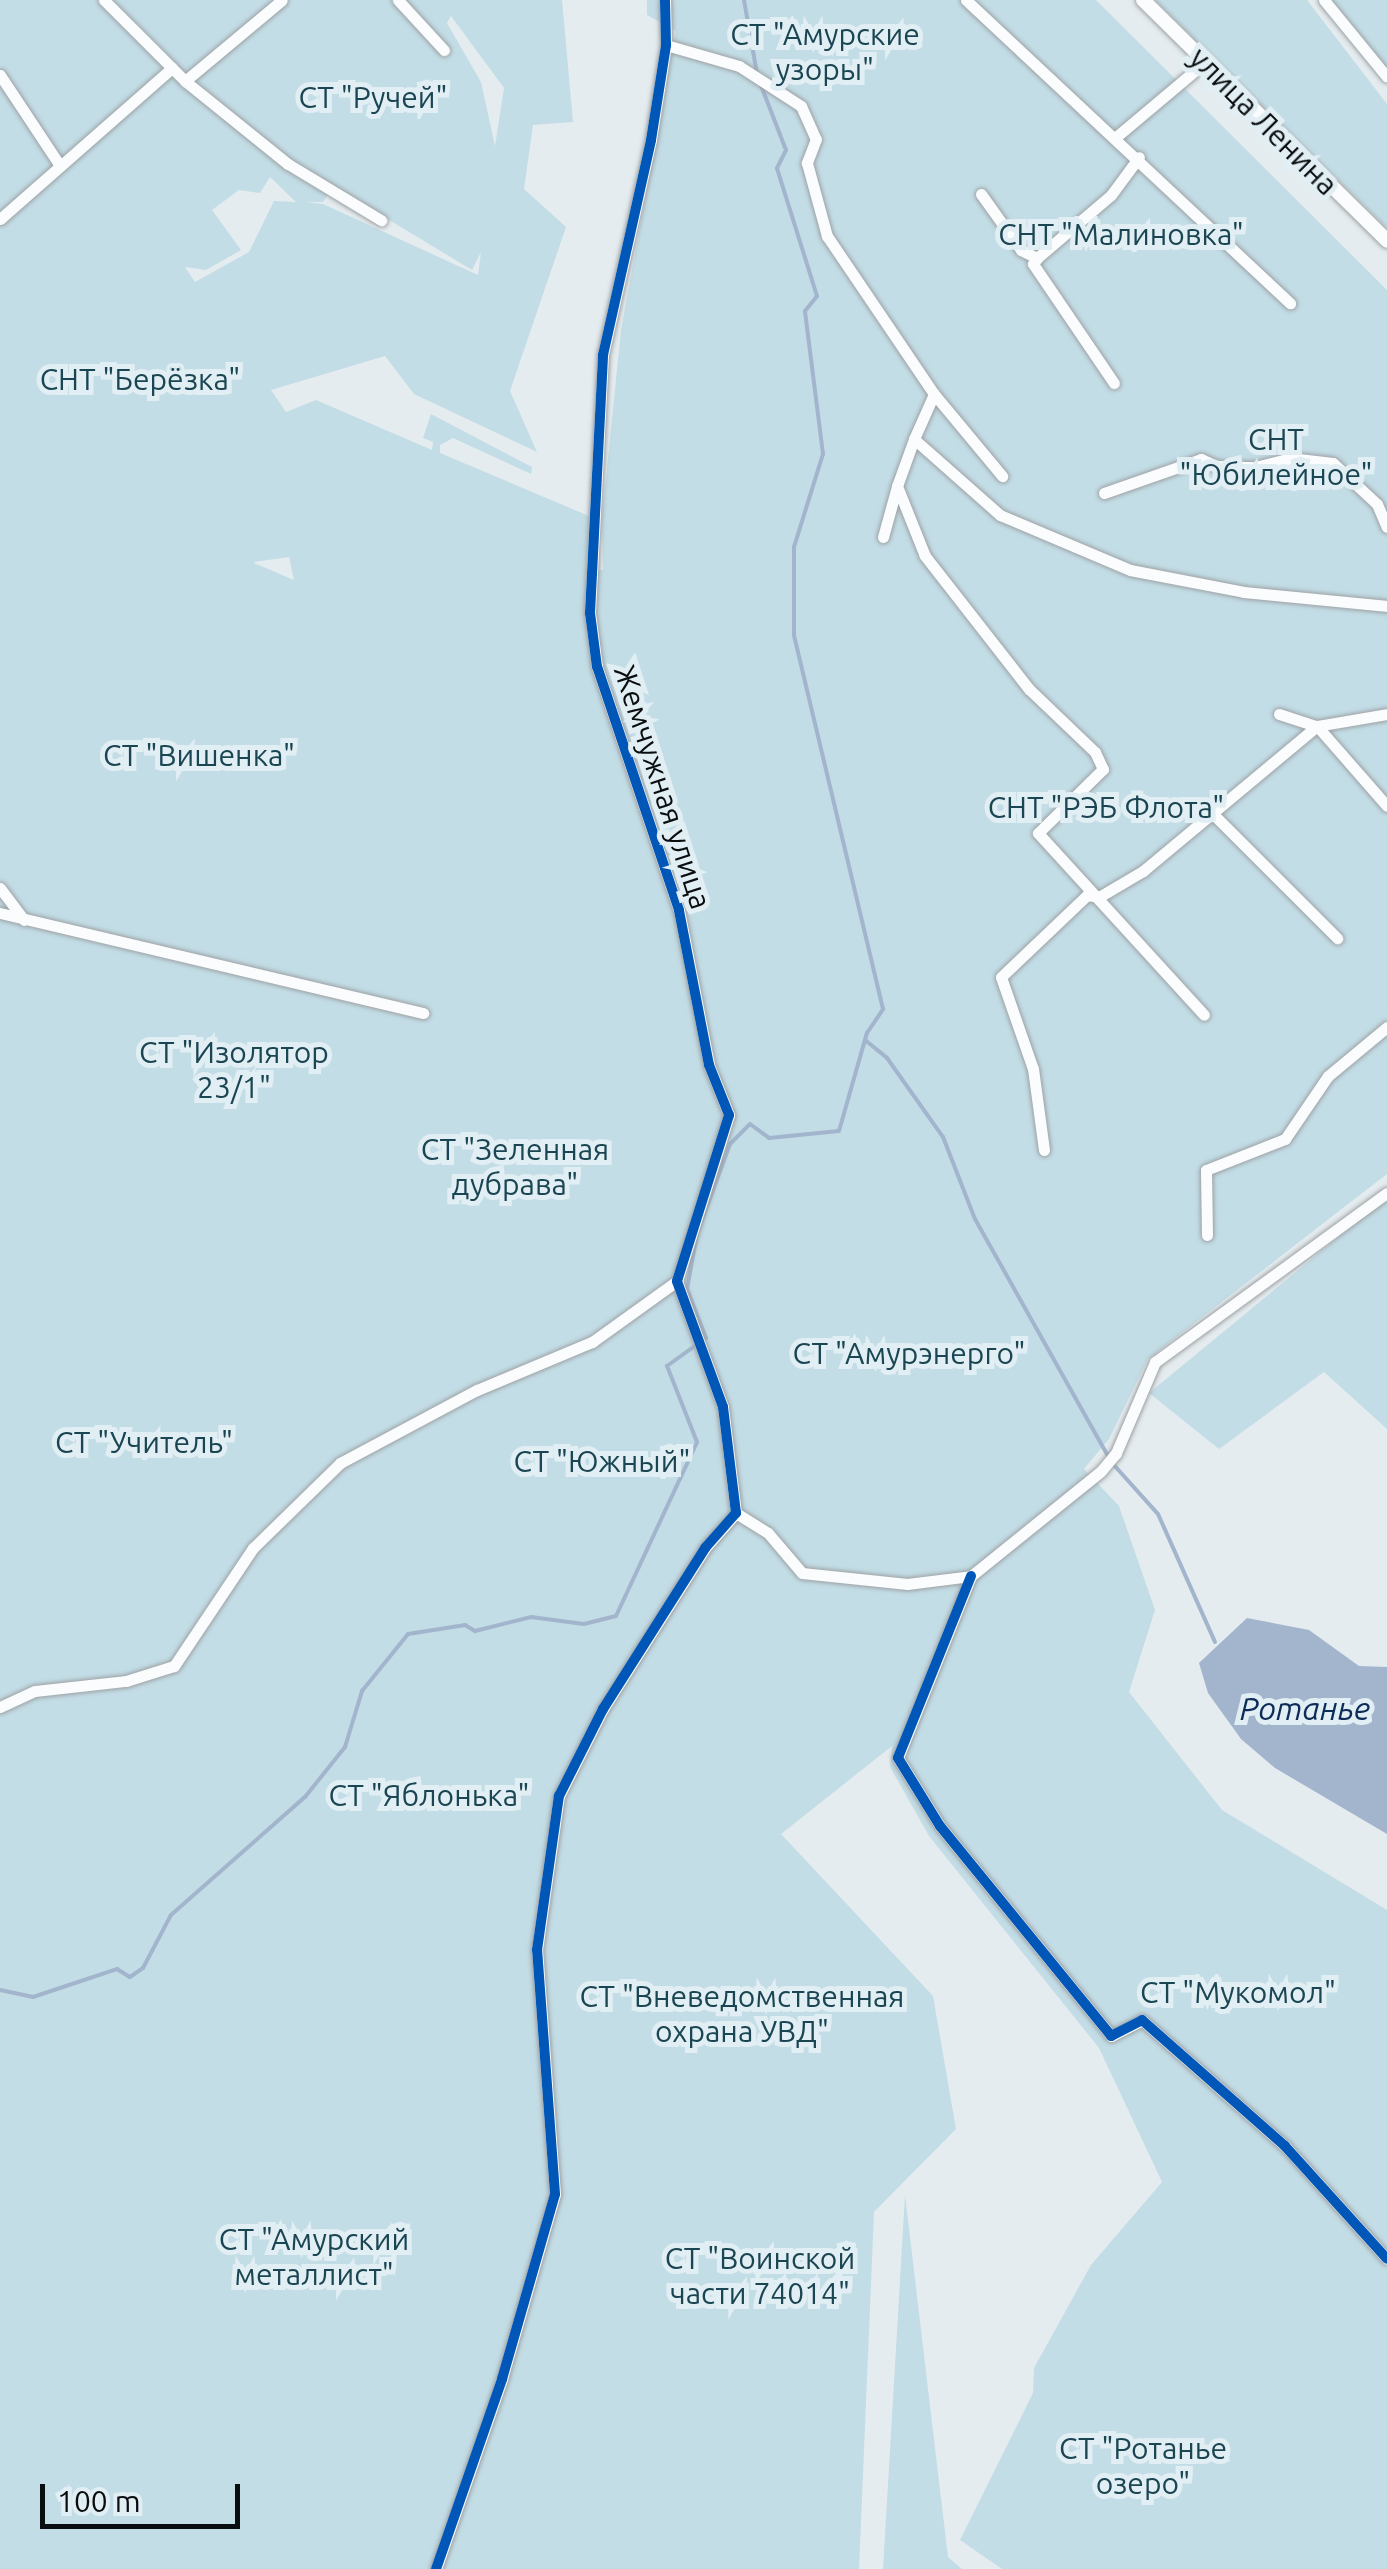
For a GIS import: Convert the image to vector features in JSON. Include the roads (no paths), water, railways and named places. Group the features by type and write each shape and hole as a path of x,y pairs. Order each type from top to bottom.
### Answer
{"street":[{"path":"104,0 185,81 288,164 381,220"},
{"path":"185,81 282,0"},
{"path":"398,0 444,50"},
{"name":"Жемчужная улица","path":"665,0 666,45 602,355 590,613 597,667 679,910 709,1065 729,1115 678,1281"},
{"path":"966,0 1290,303"},
{"name":"улица Ленина","path":"1143,0 1387,242"},
{"path":"1324,0 1387,76"},
{"path":"666,45 700,50 748,72 811,121 816,139 808,163 827,236 934,394 1002,476"},
{"path":"1116,137 1204,63"},
{"path":"0,219 172,68"},
{"path":"0,75 59,164"},
{"path":"1114,383 1033,264 1111,195 1139,158"},
{"path":"981,194 1021,250 1037,258"},
{"path":"883,537 914,439 934,394"},
{"path":"914,439 1000,515 1130,570 1244,592 1387,606"},
{"path":"1104,493 1201,459 1236,466 1290,458 1333,464 1377,504 1387,527"},
{"path":"898,486 925,556 1030,689 1096,752 1100,776 1038,833 1204,1015"},
{"path":"1279,714 1317,726 1387,714"},
{"path":"1044,1150 1033,1069 1001,977 1087,894 1100,897 1215,816 1317,726"},
{"path":"1317,726 1387,806"},
{"path":"1215,816 1337,938"},
{"path":"0,888 24,920"},
{"path":"0,913 423,1014"},
{"path":"1206,1234 1206,1170 1286,1139 1328,1076 1387,1028"},
{"path":"1387,1192 1155,1362 1116,1453 972,1576 898,1758 940,1826 1111,2036 1142,2020 1285,2146 1387,2259"},
{"path":"0,1706 35,1691 126,1681 174,1666 253,1548 340,1464 477,1390 592,1342 678,1281 702,1344 733,1452 736,1513 705,1548 603,1708 559,1796 537,1950 555,2194 502,2379 436,2569"},
{"path":"736,1513 768,1532 802,1573 908,1584 972,1576"}],"water":[{"name":"Ротанье","path":"1247,1618 1309,1630 1359,1666 1387,1667 1387,1834 1275,1768 1241,1739 1208,1693 1199,1663"}],"waterway":[{"path":"744,0 757,74"},
{"path":"0,1990 33,1997 117,1969 130,1977 143,1968 171,1915 305,1797 345,1747 362,1691 408,1634 465,1625 475,1631 531,1617 584,1624 616,1616 697,1442 667,1366 706,1338 687,1289 697,1234 730,1144 750,1124 769,1138 839,1131 867,1033 883,1009 794,635 794,547 823,454 805,311 817,296 777,168 786,150 760,83"},
{"path":"865,1040 887,1058 943,1137 975,1219 1108,1456"},
{"path":"1113,1464 1158,1514 1215,1642"}],"park label":[{"name":"СТ \"Амурские узоры\"","path":"825,51"},
{"name":"СТ \"Ручей\"","path":"373,97"},
{"name":"СНТ \"Малиновка\"","path":"1121,234"},
{"name":"СНТ \"Берёзка\"","path":"140,379"},
{"name":"СНТ \"Юбилейное\"","path":"1276,456"},
{"name":"СТ \"Вишенка\"","path":"199,755"},
{"name":"СНТ \"РЭБ Флота\"","path":"1106,807"},
{"name":"СТ \"Изолятор 23/1\"","path":"234,1069"},
{"name":"СТ \"Зеленная дубрава\"","path":"515,1166"},
{"name":"СТ \"Амурэнерго\"","path":"909,1353"},
{"name":"СТ \"Учитель\"","path":"144,1442"},
{"name":"СТ \"Южный\"","path":"602,1461"},
{"name":"СТ \"Яблонька\"","path":"429,1795"},
{"name":"СТ \"Мукомол\"","path":"1238,1992"},
{"name":"СТ \"Вневедомственная охрана УВД\"","path":"742,2013"},
{"name":"СТ \"Амурский металлист\"","path":"314,2256"},
{"name":"СТ \"Воинской части 74014\"","path":"760,2275"},
{"name":"СТ \"Ротанье озеро\"","path":"1143,2465"}]}
